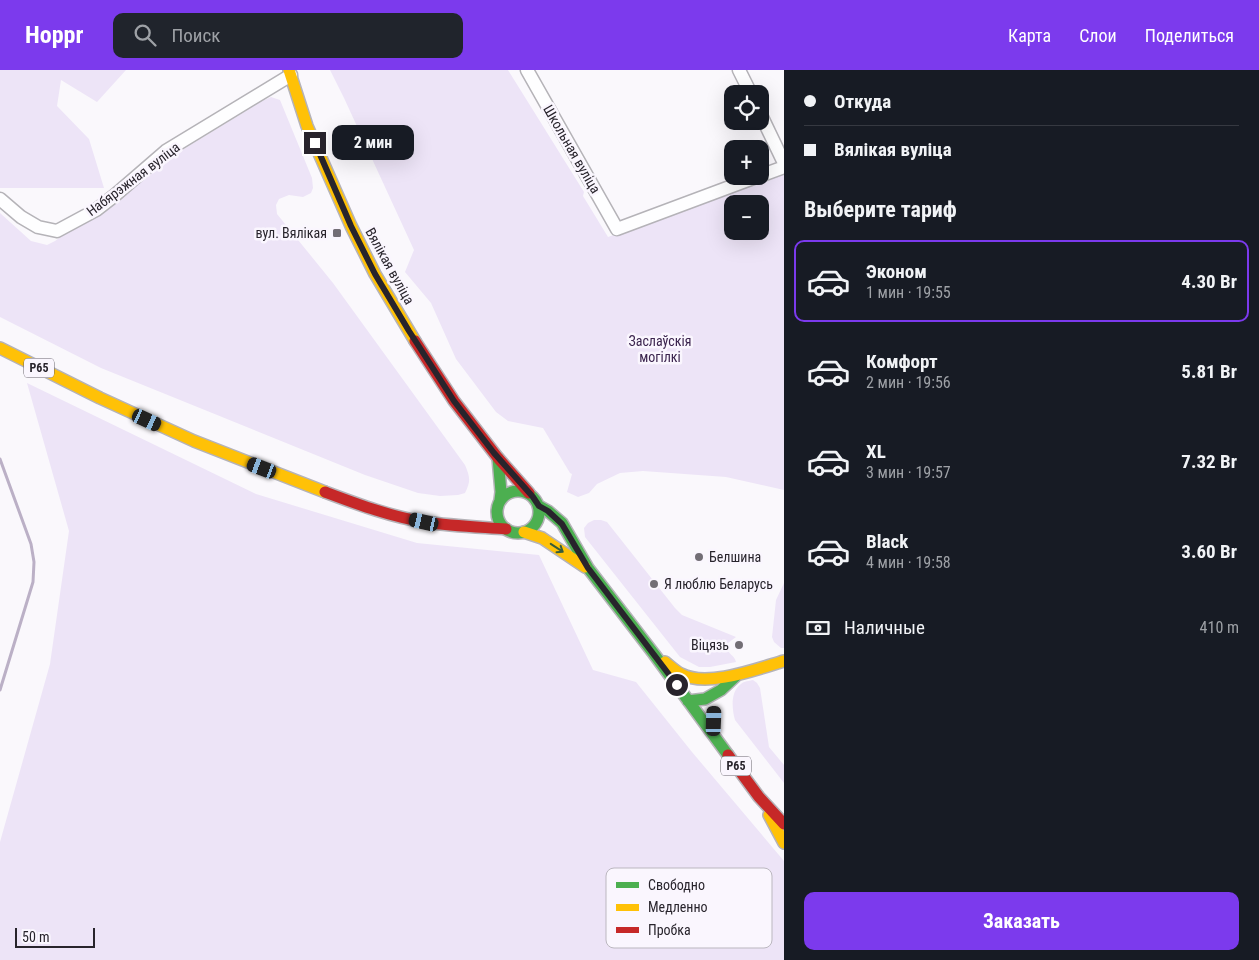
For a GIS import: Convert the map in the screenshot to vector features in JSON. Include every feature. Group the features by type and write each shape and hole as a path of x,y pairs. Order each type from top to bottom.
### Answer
{"main road":[{"name":"Вялікая вуліца","path":"290,72 308,126 351,226 375,274 454,401 498,458 529,493"},
{"name":"Р65","path":"0,348 100,398 194,441 348,501 392,515 434,524 506,530 517,533 524,532 542,538 588,568"},
{"path":"498,458 501,492 491,508 506,530"},
{"name":"Р65","path":"434,524 471,518 491,508 508,492 519,490 529,493 539,506 548,511 562,524 588,568 759,797 784,824"},
{"path":"524,532 537,522 540,511 539,506"},
{"path":"654,654 681,674 697,679 736,676 784,661"},
{"path":"697,679 688,701 705,699 721,690 736,676"},
{"path":"714,735 715,711 721,690"},
{"name":"Р65","path":"759,797 784,843"}],"street":[{"name":"Школьная вуліца","path":"527,70 617,229 735,185"},
{"path":"739,70 746,85"},
{"name":"Набярэжная вуліца","path":"0,199 21,217 38,227 57,231 96,210 166,151 290,72"},
{"path":"768,130 784,163"},
{"path":"769,172 784,167"}],"green space":[{"path":"0,70 126,70 97,102 61,80 57,106 89,139 104,188 0,188"},
{"name":"Заслаўскія могілкі","path":"330,70 508,70 584,192 583,196 608,237 751,185 769,185 769,178 784,173 784,490 726,477 643,471 620,473 597,484 589,493 578,497 567,492 572,474 543,428 508,421 496,412 456,359 431,303 405,272 414,250"},
{"path":"271,97 280,100 312,178 313,188 311,193 303,197 289,195 279,199 276,205 277,214 333,283 465,465 469,479 465,493 440,496 418,493 365,475 101,368 0,317 0,213 31,241 47,245 174,155"},
{"path":"27,383 256,494 417,543 539,555 593,670 636,682 784,861 784,960 0,960 0,842 50,664 69,531"},
{"path":"594,520 607,522 682,615 736,637 728,643 728,650 736,662 699,667 680,657 585,537 584,528"},
{"path":"784,583 784,648 781,648 774,642 772,637 776,600"},
{"path":"753,680 760,688 769,747 784,765 784,783 735,720 733,696 735,691 742,683"}],"waterway":[{"path":"0,459 31,544 34,562 33,582 0,690"}],"traffic: fast":[{"path":"498,458 500,500"},
{"path":"522,491 530,494 536,500 539,512 536,524 530,530 514,533 506,530 500,524 497,508 500,500 506,494 522,491"},
{"path":"539,506 562,523 588,568 728,755"},
{"path":"688,701 705,699 721,690 736,676"}],"traffic: slow":[{"path":"289,70 307,126 351,226 375,274 415,341"},
{"path":"0,348 100,398 194,441 325,492"},
{"path":"524,532 542,538 585,567"},
{"path":"665,662 681,674 692,678 704,679 732,676 784,661"},
{"path":"769,815 784,843"}],"traffic: jam":[{"path":"415,341 454,401 498,458 529,493"},
{"path":"325,492 374,510 412,520 445,525 506,529"},
{"path":"728,755 759,797 784,824"}],"place":[{"name":"вул. Вялікая","path":"337,233"},
{"name":"Белшина","path":"699,557"},
{"name":"Я люблю Беларусь","path":"654,584"},
{"name":"Віцязь","path":"739,645"}],"route":[{"path":"315,143 351,226 375,274 454,401 494,453 539,506 548,511 562,524 588,568 677,685"}]}
